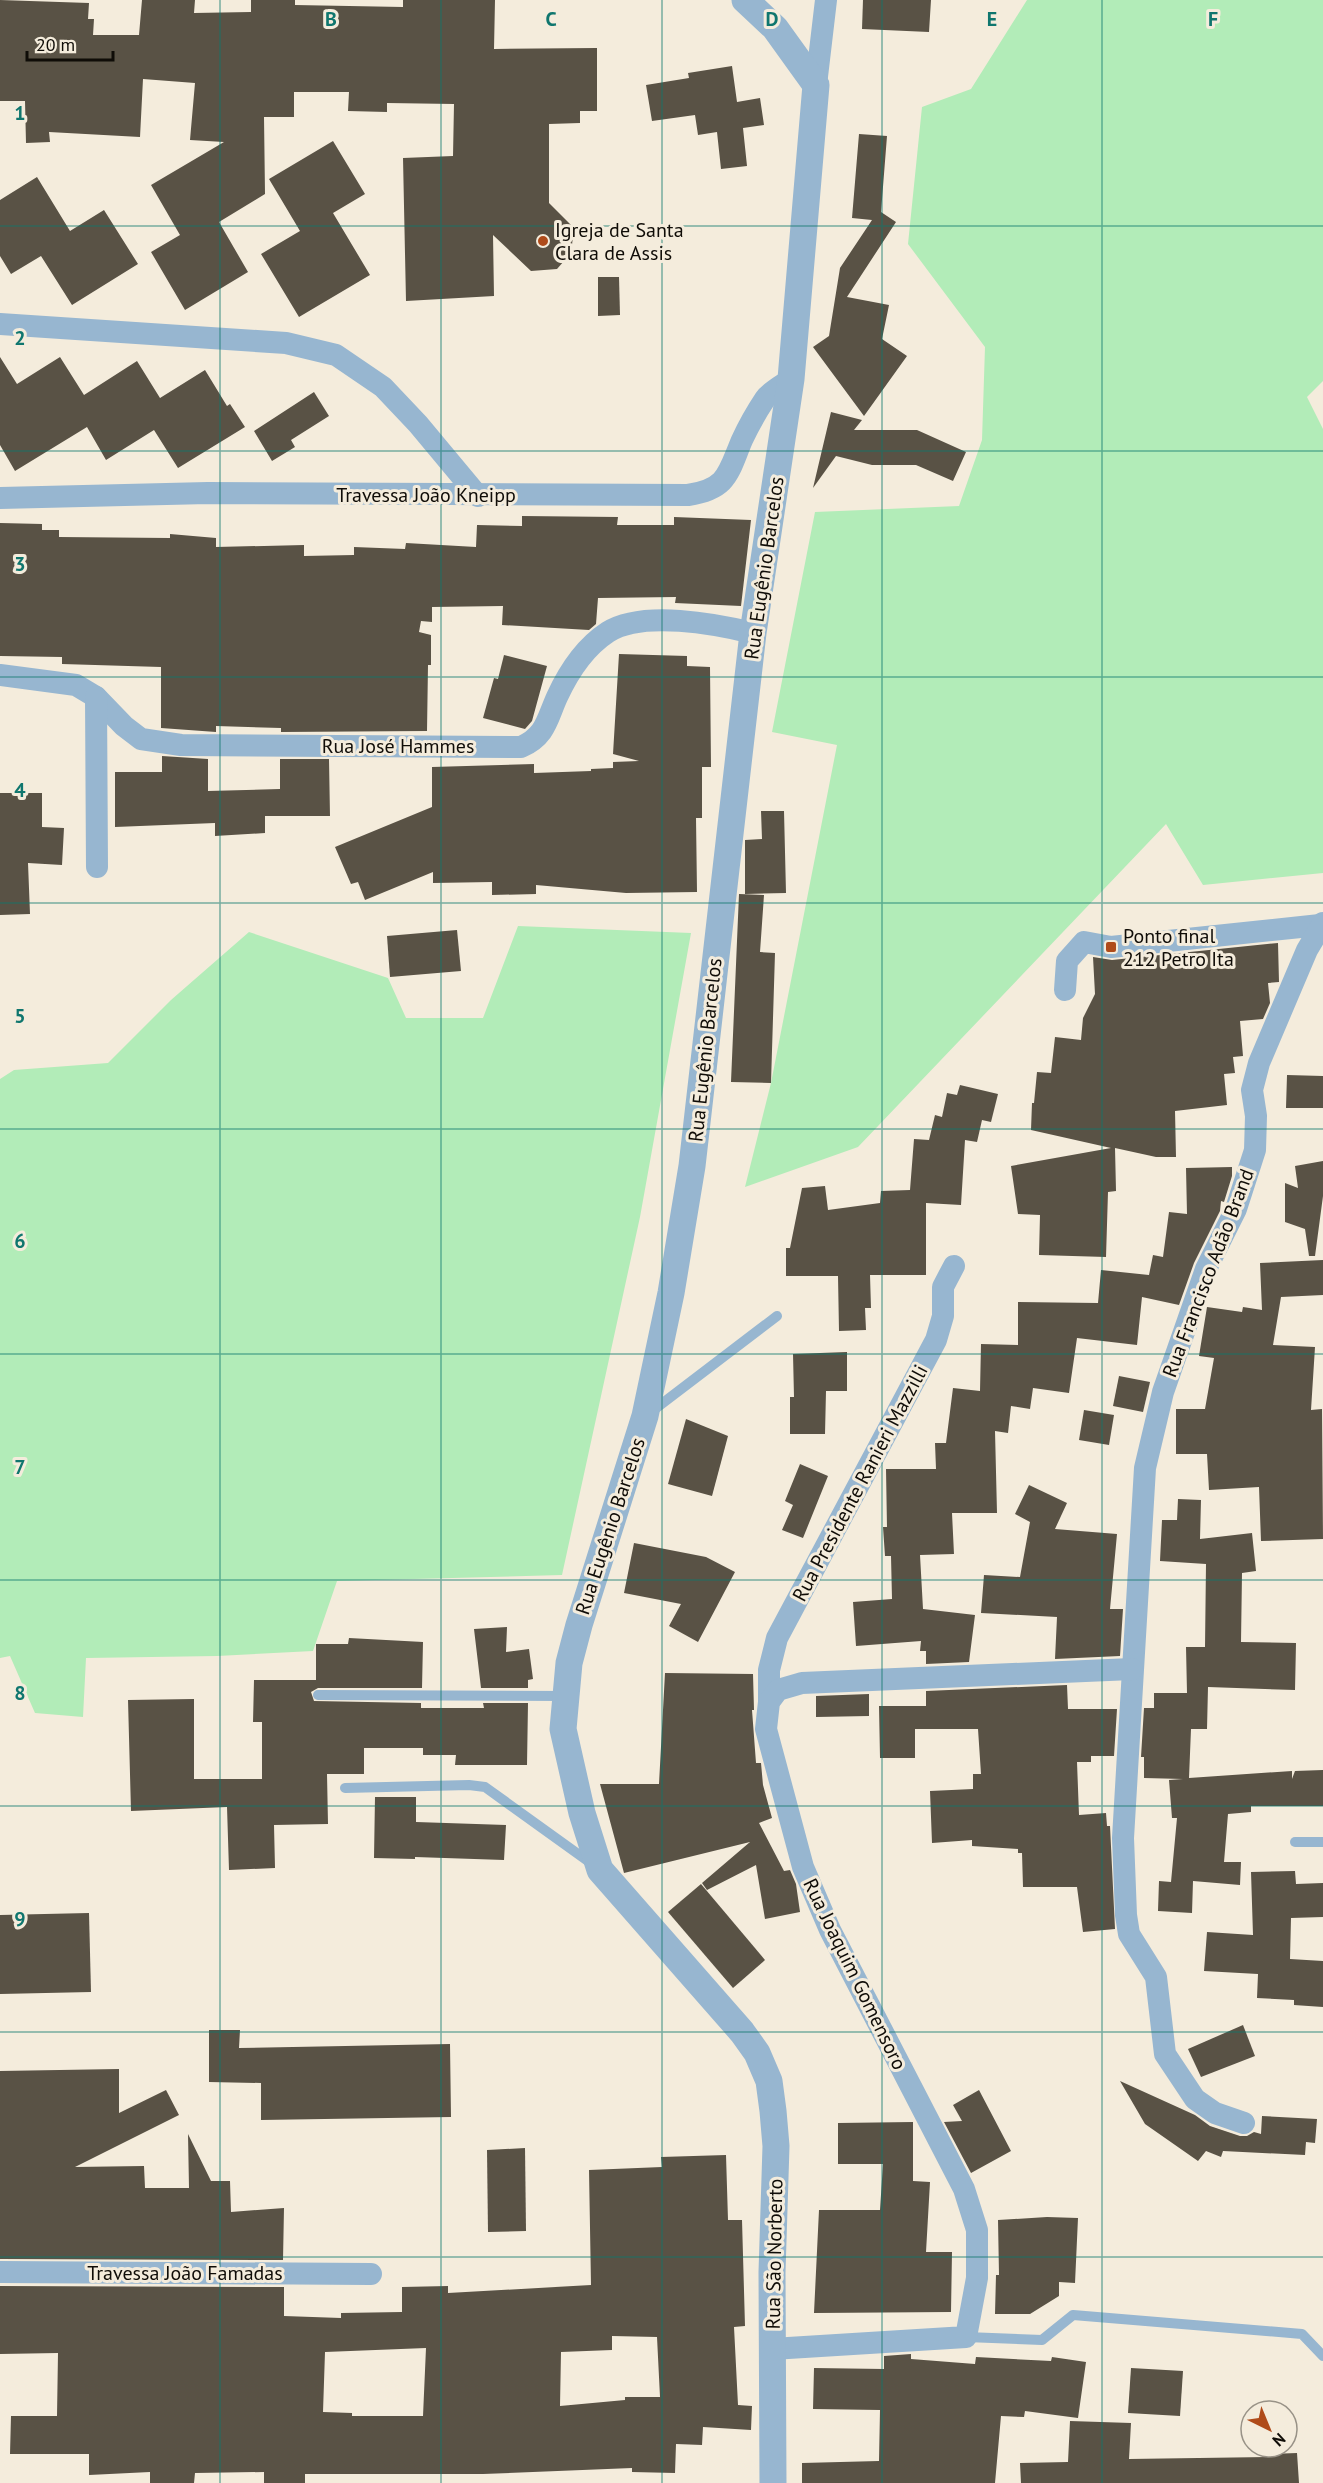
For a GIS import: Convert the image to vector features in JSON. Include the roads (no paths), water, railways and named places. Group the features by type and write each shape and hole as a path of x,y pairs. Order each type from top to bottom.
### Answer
{"street":[{"path":"745,0 775,28 816,85"},
{"name":"Rua Eugênio Barcelos","path":"742,2032 600,1870 582,1813 562,1729 565,1696 579,1625 645,1416 671,1293 692,1166 753,633 791,379 816,85 826,0"},
{"path":"0,324 286,343 336,354 383,387 434,442 478,496"},
{"name":"Travessa João Kneipp","path":"0,498 208,493 478,496 688,495 707,492 720,484 731,471 743,439 767,397 791,379"},
{"name":"Rua José Hammes","path":"0,675 76,685 96,697 124,726 141,739 181,745 521,747 542,734 568,674 608,632 624,626 676,621 717,624 753,633"},
{"path":"96,697 97,867"},
{"name":"Rua Francisco Adão Brand","path":"1065,990 1067,961 1084,942 1111,947 1322,924"},
{"name":"Rua Francisco Adão Brand","path":"1245,2123 1215,2113 1195,2098 1165,2054 1161,2000 1156,1977 1130,1935 1124,1898 1124,1838 1131,1669 1145,1468 1163,1392 1206,1269 1236,1209 1255,1150 1256,1116 1252,1090 1259,1063 1322,924"},
{"name":"Rua Presidente Ranieri Mazzilli","path":"769,1702 769,1670 777,1638 936,1340 943,1316 943,1287 954,1266"},
{"path":"769,1702 778,1690 801,1683 1131,1669"},
{"name":"Rua Joaquim Gomensoro","path":"769,1702 766,1729 803,1867 830,1930 964,2189 977,2230 977,2278 966,2337"},
{"name":"Rua São Norberto","path":"742,2032 757,2053 769,2081 776,2146 772,2349 773,2483"},
{"name":"Travessa João Famadas","path":"0,2272 371,2274"},
{"path":"772,2349 966,2337"}],"lane":[{"path":"645,1416 777,1316"},
{"path":"318,1695 565,1696"},
{"path":"345,1788 469,1785 485,1787 600,1870"},
{"path":"1295,1842 1323,1842"},
{"path":"966,2337 1042,2340 1073,2315 1302,2334 1323,2356"}],"place":[{"name":"Igreja de Santa Clara de Assis","path":"543,241"},
{"name":"Ponto final 212 Petro Ita","path":"1111,947"}]}
